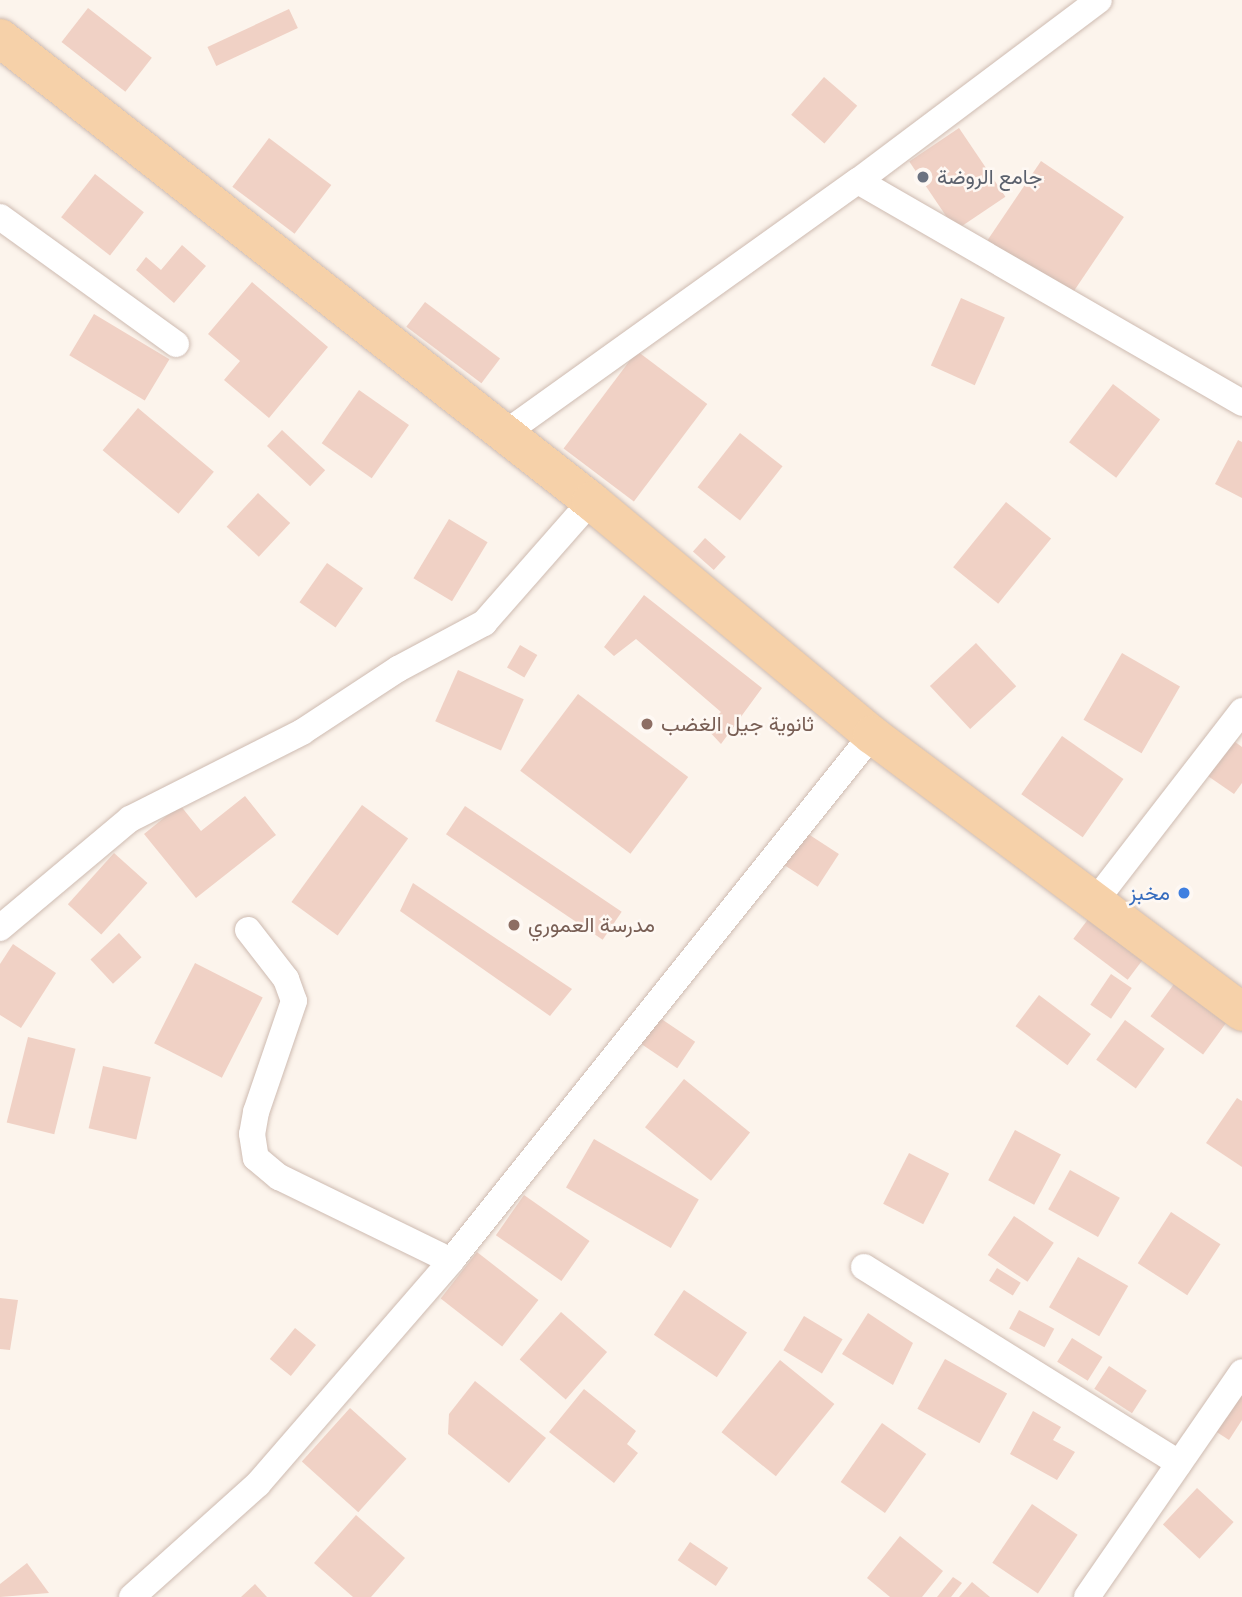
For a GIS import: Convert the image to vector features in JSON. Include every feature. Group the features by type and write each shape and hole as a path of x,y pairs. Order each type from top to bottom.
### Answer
{"main road":[{"path":"0,38 591,501 872,736 1093,904 1242,1012"}],"street":[{"path":"505,434 858,181 1099,0"},
{"path":"858,181 1242,403"},
{"path":"0,217 176,344"},
{"path":"0,928 130,819 302,732 398,669 484,623 591,501"},
{"path":"1093,904 1242,711"},
{"path":"132,1597 258,1484 451,1261 872,736"},
{"path":"248,930 286,979 295,1001 256,1112 252,1134 257,1158 279,1177 451,1261"},
{"path":"864,1267 1179,1464"},
{"path":"1087,1597 1242,1372"}],"building":[{"path":"88,8 152,58 125,92 62,42"},
{"path":"289,9 298,28 216,66 207,47"},
{"path":"824,77 857,106 824,144 791,115"},
{"path":"959,128 1005,197 956,230 909,162"},
{"path":"269,138 331,185 295,234 232,187"},
{"path":"1041,161 1124,217 1070,297 987,241"},
{"path":"95,174 144,212 110,256 61,217"},
{"path":"182,245 206,266 174,303 136,270 146,257 161,270"},
{"path":"252,282 328,347 269,418 224,380 240,361 208,334"},
{"path":"961,298 1005,318 975,385 931,366"},
{"path":"425,302 500,359 481,383 406,327"},
{"path":"94,314 169,359 145,400 69,355"},
{"path":"637,351 707,404 634,501 564,448"},
{"path":"1113,384 1160,420 1116,478 1069,442"},
{"path":"359,390 409,425 372,478 322,443"},
{"path":"138,408 214,472 178,514 103,450"},
{"path":"282,430 325,470 310,486 267,446"},
{"path":"740,433 783,466 740,521 698,487"},
{"path":"1238,440 1242,442 1242,498 1215,484"},
{"path":"258,493 290,523 259,557 227,527"},
{"path":"1006,502 1051,539 998,604 953,567"},
{"path":"449,519 488,542 452,601 413,578"},
{"path":"705,538 726,557 714,570 693,551"},
{"path":"327,563 363,588 336,628 299,602"},
{"path":"644,595 762,688 721,744 706,728 721,712 636,639 614,656 604,647"},
{"path":"976,643 1016,686 970,729 930,686"},
{"path":"520,645 537,655 524,678 507,668"},
{"path":"1122,653 1180,687 1142,753 1084,720"},
{"path":"458,670 524,699 501,750 435,721"},
{"path":"578,694 688,777 630,854 520,771"},
{"path":"1062,736 1123,779 1083,837 1021,794"},
{"path":"1227,736 1242,747 1242,783 1234,794 1202,772"},
{"path":"245,796 276,835 196,898 144,834 180,805 201,831"},
{"path":"362,805 408,839 338,936 291,902"},
{"path":"465,806 622,912 603,940 446,834"},
{"path":"802,830 839,854 818,887 781,863"},
{"path":"114,853 147,883 101,934 68,904"},
{"path":"413,883 572,989 550,1016 400,911"},
{"path":"1089,918 1143,959 1128,980 1073,939"},
{"path":"119,933 142,957 113,984 90,960"},
{"path":"13,944 56,973 21,1028 0,1015 0,964"},
{"path":"195,963 263,998 222,1078 154,1043"},
{"path":"1111,974 1132,988 1111,1019 1090,1005"},
{"path":"1174,984 1227,1022 1203,1055 1150,1016"},
{"path":"1039,995 1091,1034 1067,1065 1016,1026"},
{"path":"657,1016 695,1042 677,1068 639,1043"},
{"path":"1125,1020 1165,1049 1136,1088 1096,1060"},
{"path":"28,1037 76,1049 54,1134 7,1122"},
{"path":"103,1066 151,1077 136,1139 89,1128"},
{"path":"684,1079 750,1132 711,1181 645,1127"},
{"path":"1237,1098 1242,1101 1242,1167 1206,1143"},
{"path":"1015,1130 1061,1154 1034,1205 988,1180"},
{"path":"594,1139 699,1200 671,1248 566,1187"},
{"path":"909,1153 949,1173 923,1224 883,1204"},
{"path":"1070,1170 1120,1198 1098,1237 1048,1209"},
{"path":"524,1195 590,1241 561,1281 496,1235"},
{"path":"1171,1212 1220,1244 1187,1295 1138,1263"},
{"path":"1014,1216 1054,1243 1028,1282 988,1255"},
{"path":"477,1252 538,1300 502,1347 441,1298"},
{"path":"1078,1257 1128,1286 1099,1336 1049,1307"},
{"path":"997,1268 1021,1283 1013,1296 989,1281"},
{"path":"684,1290 747,1332 717,1377 654,1335"},
{"path":"0,1298 18,1300 10,1350 0,1349"},
{"path":"1019,1310 1054,1329 1044,1347 1009,1329"},
{"path":"561,1312 607,1352 566,1400 520,1360"},
{"path":"868,1313 913,1343 893,1385 842,1354"},
{"path":"804,1316 843,1339 822,1373 783,1350"},
{"path":"295,1328 316,1345 291,1376 270,1359"},
{"path":"1072,1338 1103,1357 1088,1381 1057,1362"},
{"path":"945,1359 1007,1393 979,1443 917,1409"},
{"path":"780,1360 834,1404 776,1476 721,1432"},
{"path":"1109,1366 1147,1391 1132,1413 1094,1389"},
{"path":"475,1381 546,1438 509,1483 448,1434 449,1414"},
{"path":"584,1389 636,1431 627,1444 638,1453 614,1483 549,1432"},
{"path":"1236,1392 1242,1396 1242,1420 1229,1440 1212,1429"},
{"path":"350,1408 406,1459 358,1512 302,1462"},
{"path":"1033,1411 1061,1427 1053,1440 1075,1452 1057,1480 1010,1454"},
{"path":"882,1423 926,1454 885,1513 841,1482"},
{"path":"1197,1488 1234,1522 1199,1559 1163,1525"},
{"path":"1032,1504 1078,1535 1038,1594 992,1563"},
{"path":"356,1515 405,1558 371,1597 353,1597 314,1563"},
{"path":"900,1536 943,1571 922,1597 890,1597 867,1578"},
{"path":"690,1542 728,1568 716,1586 678,1560"},
{"path":"27,1563 49,1593 0,1597 0,1584"},
{"path":"953,1577 962,1583 951,1597 937,1597"},
{"path":"972,1582 990,1597 959,1597"},
{"path":"255,1584 267,1597 241,1597"}],"place":[{"name":"جامع الروضة","path":"923,177"},
{"name":"ثانوية جيل الغضب","path":"647,724"},
{"name":"مخبز","path":"1184,893"},
{"name":"مدرسة العموري","path":"514,925"}]}
